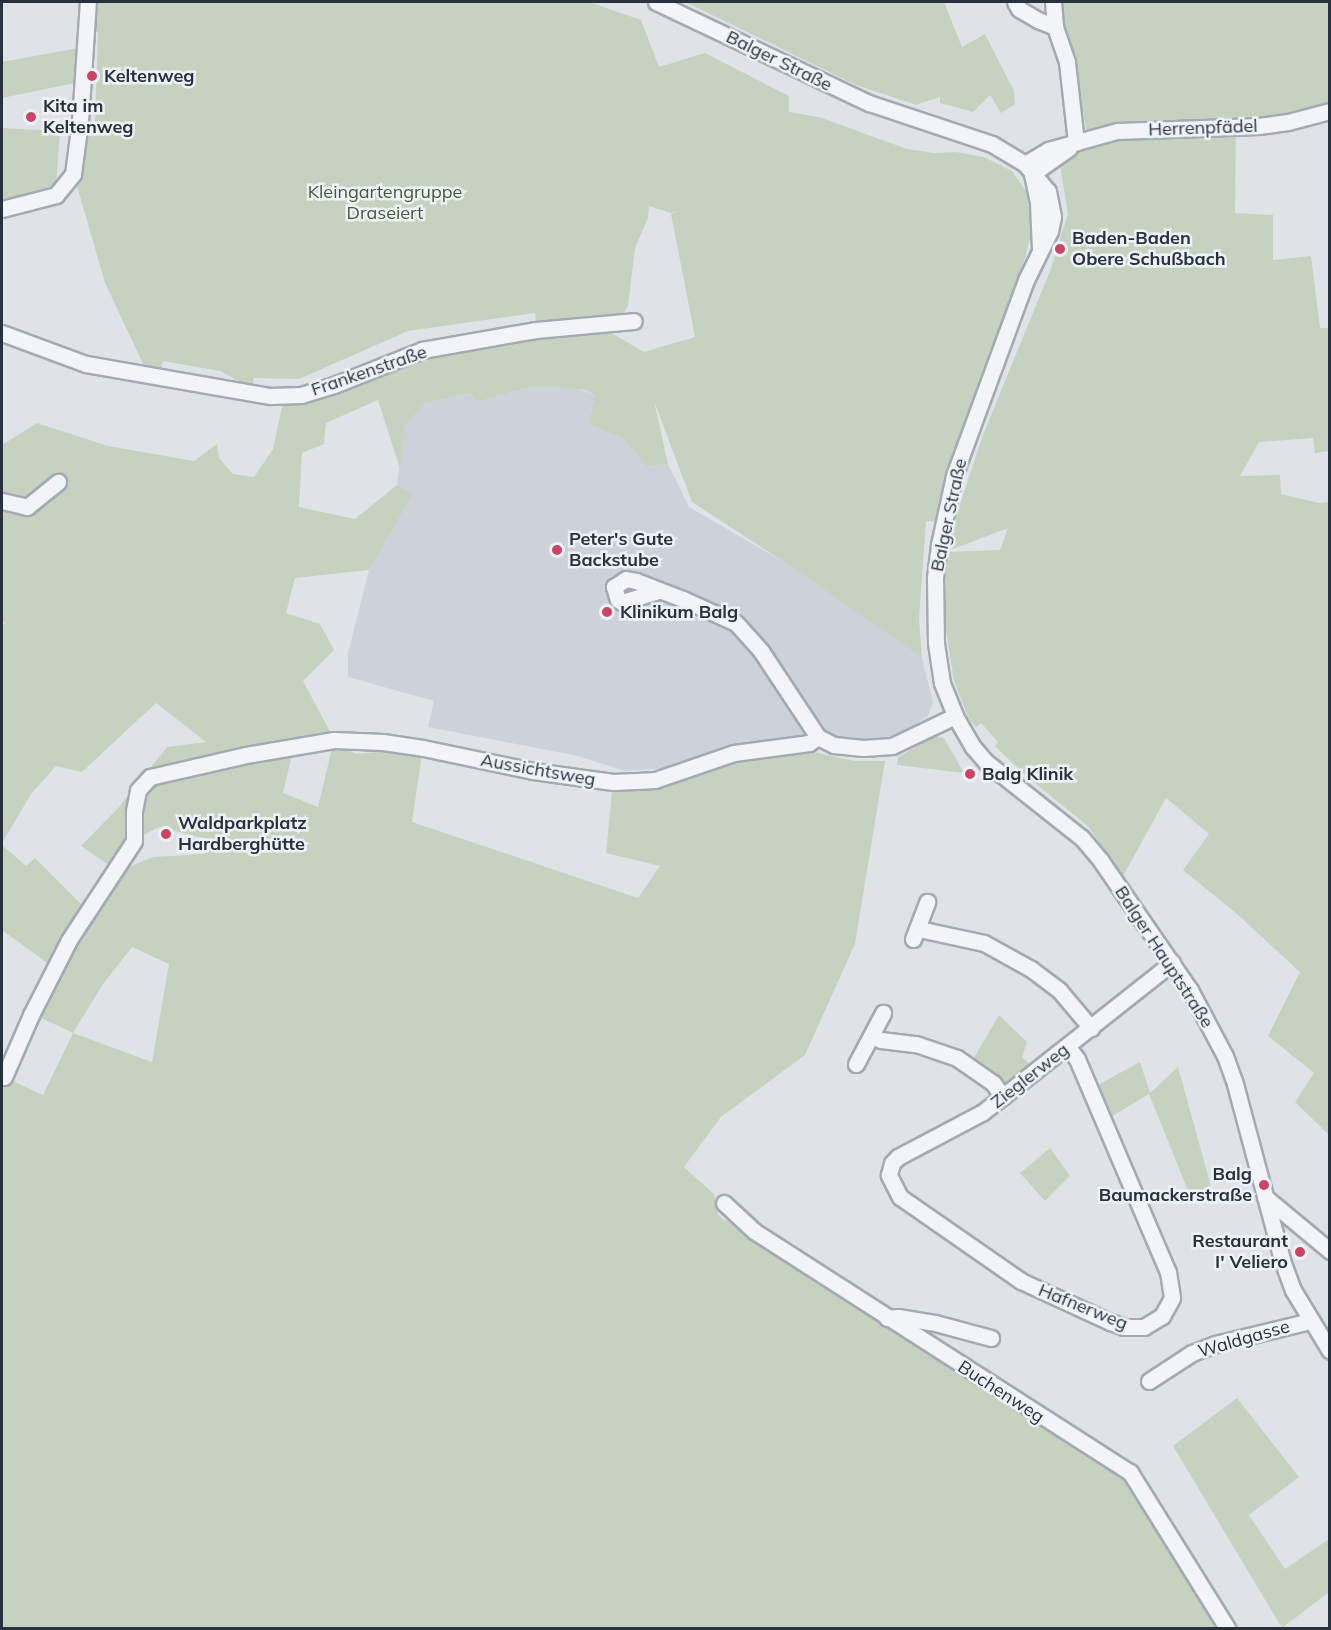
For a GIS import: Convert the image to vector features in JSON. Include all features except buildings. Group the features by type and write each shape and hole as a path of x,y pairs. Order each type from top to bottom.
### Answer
{"street":[{"path":"2,209 56,195 73,174 80,121 88,2"},
{"name":"Balger Straße","path":"656,2 764,52 828,86 869,103 992,144 1028,169 1043,183 1051,200 1050,231 1006,331 954,476 939,545 935,579 936,644 942,683 955,716"},
{"path":"1015,2 1019,9 1055,27"},
{"path":"1053,2 1055,27 1067,62 1076,142"},
{"name":"Herrenpfädel","path":"1028,169 1076,142 1117,131 1259,126 1288,122 1329,111"},
{"name":"Frankenstraße","path":"2,333 86,364 270,396 301,395 334,385 422,350 535,330 634,321"},
{"path":"2,501 27,507 58,482"},
{"path":"658,591 736,623 761,651 818,737 834,745 863,748 892,746 955,716"},
{"name":"Balger Hauptstraße","path":"955,716 973,747 986,762 1083,838 1190,990 1225,1056 1282,1260 1310,1321 1329,1351"},
{"name":"Aussichtsweg","path":"4,1077 31,1014 69,940 134,841 134,811 138,790 150,777 246,755 334,740 383,742 423,748 533,771 613,782 655,780 734,753 808,743 818,737"},
{"path":"927,902 916,934 984,943 1031,969 1059,990 1091,1028"},
{"name":"Zieglerweg","path":"890,1179 889,1169 898,1157 983,1112 1172,963"},
{"path":"856,1064 883,1013"},
{"path":"871,1036 881,1040 916,1044 957,1058 993,1083 1003,1097"},
{"name":"Hafnerweg","path":"890,1179 900,1197 1021,1281 1124,1327 1144,1327 1162,1316 1172,1298 1168,1272 1077,1059 1068,1047"},
{"path":"1265,1197 1329,1251"},
{"name":"Buchenweg","path":"724,1203 754,1231 886,1318 1130,1472 1227,1629"},
{"path":"886,1318 898,1317 935,1323 991,1338"},
{"name":"Waldgasse","path":"1149,1380 1192,1353 1215,1344 1310,1321"}],"shaded area":[{"name":"Klinikum Balg","path":"530,387 572,387 595,395 588,424 624,439 647,467 668,464 689,507 787,564 922,658 933,702 928,716 902,733 865,742 809,743 696,766 625,771 578,756 428,727 434,701 348,677 348,653 369,570 414,493 397,485 405,426 426,403 470,393 477,402"}],"green space":[{"name":"Kleingartengruppe Draseiert","path":"98,2 589,2 641,20 659,67 705,53 789,96 789,112 819,117 907,149 934,153 956,152 984,157 1012,171 1028,194 1031,234 1015,297 940,522 926,521 919,618 922,658 787,564 692,502 654,401 668,464 647,467 624,439 588,424 595,395 585,390 530,387 477,402 470,393 426,403 405,426 400,469 378,400 326,423 324,444 302,453 299,507 355,519 397,485 414,493 369,570 295,578 286,613 320,624 334,650 303,681 334,739 294,746 283,793 318,807 334,740 355,754 423,748 412,822 638,898 660,866 606,853 613,782 809,743 813,752 855,761 885,761 855,944 805,1055 721,1117 684,1167 714,1194 718,1215 724,1220 737,1221 753,1237 828,1288 1058,1438 1127,1477 1220,1628 2,1628 2,1076 43,1095 73,1033 35,1015 50,965 2,930 2,845 26,866 35,858 87,910 116,870 81,846 119,807 167,747 206,742 156,703 82,772 56,766 31,794 2,843 2,626 6,621 2,623 2,511 25,507 2,501 2,445 37,423 108,446 194,461 217,444 219,458 233,474 254,477 273,449 283,402 422,350 574,330 613,334 644,352 695,337 671,214 681,210 671,213 649,206 648,218 635,248 628,306 623,315 537,327 535,313 408,331 299,379 254,378 252,388 220,371 163,361 160,372 144,366 105,283 77,186 86,121 95,121 98,32 91,31","holes":["159,827 207,839 205,854 153,857 119,871 112,856 136,839","132,947 169,964 152,1062 73,1033 103,984"]},
{"path":"685,2 944,2 962,47 985,34 1014,91 1015,104 1001,113 990,95 973,112 940,103 940,97 916,105 856,85"},
{"path":"1056,2 1329,2 1329,111 1236,127 1235,213 1273,215 1273,260 1311,256 1320,328 1329,328 1329,451 1315,453 1313,438 1259,442 1240,476 1280,475 1281,494 1319,503 1329,502 1329,1135 1295,1102 1314,1073 1268,1036 1300,972 1237,914 1183,870 1209,834 1166,798 1123,876 1088,826 1026,776 995,746 998,742 981,723 976,727 968,717 954,681 943,611 946,552 1000,550 1008,528 953,549 946,546 983,435 1050,271 1068,214 1060,164 1088,138 1072,56"},
{"path":"78,48 75,83 2,98 2,62"},
{"path":"2,128 60,131 56,186 18,198 2,199"},
{"path":"935,736 944,738 964,773 897,765 898,757"},
{"path":"999,1015 1027,1042 1022,1057 1030,1065 1006,1083 974,1058"},
{"path":"1140,1062 1150,1093 1178,1067 1212,1190 1191,1198 1149,1094 1109,1118 1096,1086"},
{"path":"1050,1148 1070,1176 1045,1201 1020,1173"},
{"path":"1237,1398 1299,1477 1249,1515 1285,1569 1329,1539 1329,1592 1282,1628 1173,1446"}],"place":[{"name":"Keltenweg","path":"92,76"},
{"name":"Kita im Keltenweg","path":"31,117"},
{"name":"Baden-Baden Obere Schußbach","path":"1060,249"},
{"name":"Peter's Gute Backstube","path":"557,550"},
{"name":"Klinikum Balg","path":"607,612"},
{"name":"Balg Klinik","path":"970,774"},
{"name":"Waldparkplatz Hardberghütte","path":"166,834"},
{"name":"Balg Baumackerstraße","path":"1264,1185"},
{"name":"Restaurant I' Veliero","path":"1300,1252"}]}
